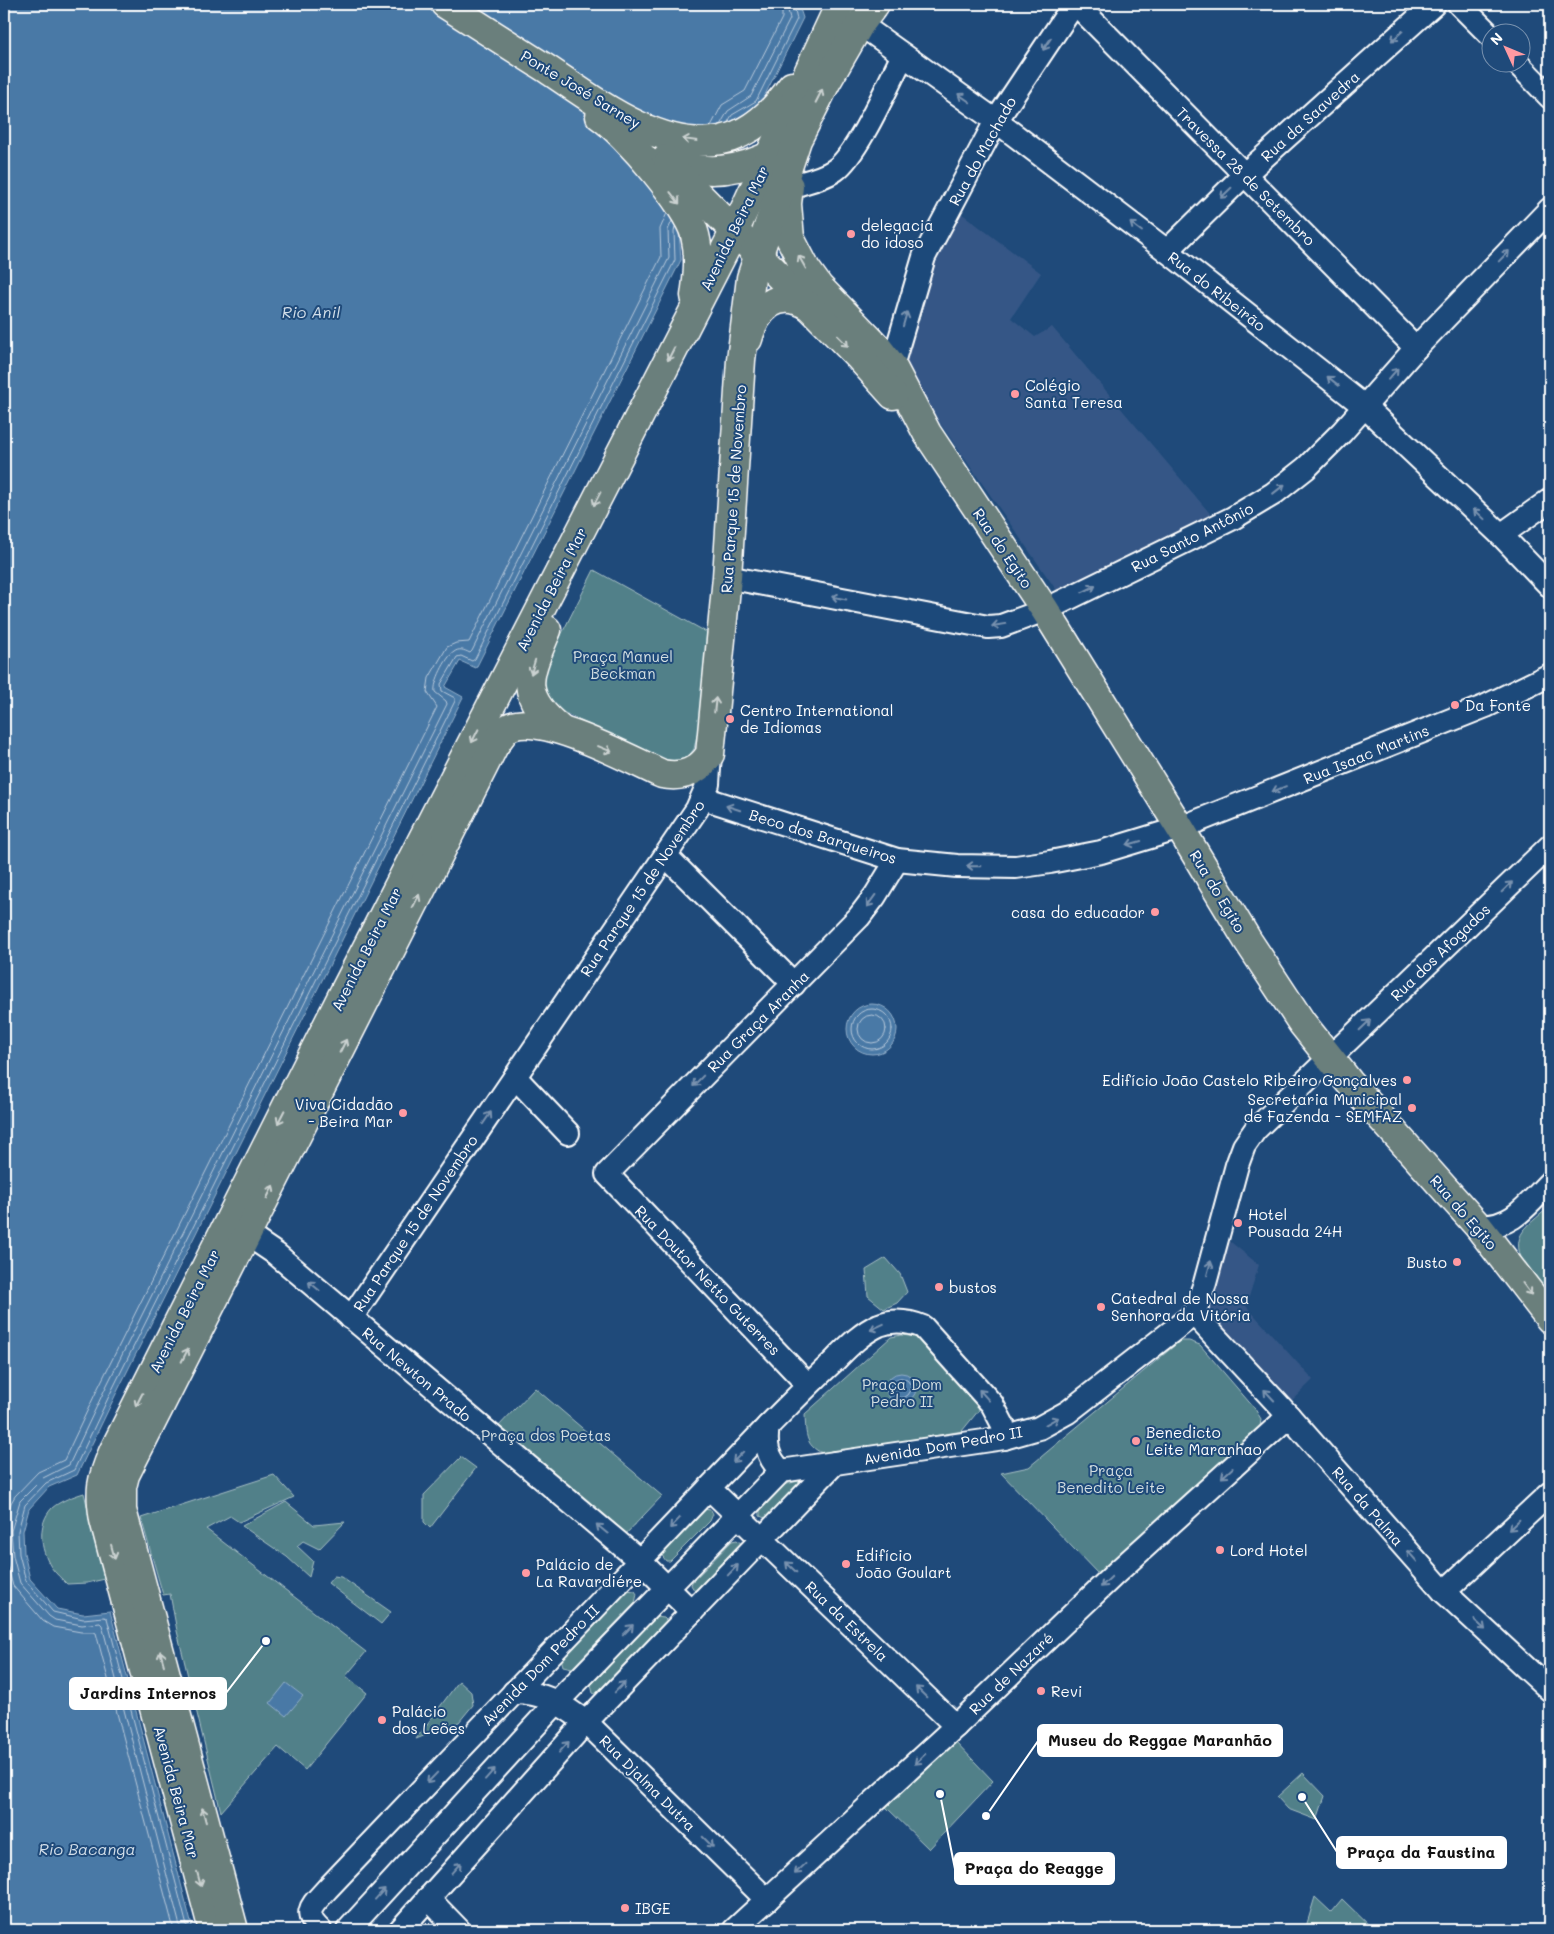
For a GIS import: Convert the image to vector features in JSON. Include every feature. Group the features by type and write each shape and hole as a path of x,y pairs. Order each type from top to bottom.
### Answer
{"main road":[{"name":"Ponte José Sarney","path":"424,4 608,122 646,162 676,198 695,234 698,249 698,269 693,311"},
{"name":"Ponte José Sarney","path":"444,4 618,115 664,135 696,141 715,141 737,135 759,121 783,98 795,82 827,30"},
{"name":"Avenida Beira Mar","path":"234,1930 122,1510 125,1475 236,1233 488,710 734,232 840,4"},
{"path":"741,360 751,278 757,255 797,140 827,81 868,14"},
{"path":"608,122 660,156 680,166 693,169 714,171 731,169 770,156 797,140"},
{"name":"Rua do Egito","path":"797,140 787,204 790,238 806,268 819,287 878,348 892,366 927,433 1045,610 1248,941 1306,1028 1330,1058 1478,1226 1550,1319"},
{"name":"Rua do Egito","path":"660,156 858,356 927,433"},
{"path":"741,360 753,324 758,314 768,305 780,300 790,299 809,306"},
{"name":"Rua Parque 15 de Novembro","path":"710,754 727,576 741,360"},
{"path":"553,586 554,602 550,623 534,662 530,685 532,697 540,709 560,730 662,774 672,776 688,774 704,763 710,754"},
{"name":"Avenida Beira Mar","path":"213,1930 104,1520 101,1490 102,1476 113,1452 236,1233 494,746 506,730 513,726 528,725 560,730"}],"street":[{"name":"Rua do Machado","path":"892,366 924,257 996,121 1075,4"},
{"name":"Travessa 28 de Setembro","path":"1075,4 1416,348"},
{"name":"Rua da Saavedra","path":"1167,251 1244,175 1434,4"},
{"path":"1459,4 1482,27"},
{"name":"Rua do Ribeirão","path":"868,14 902,54 996,121 1167,251 1364,406 1501,534 1550,586"},
{"path":"789,187 829,174 842,164 863,132 902,54"},
{"path":"1526,72 1550,97"},
{"name":"Rua Santo Antônio","path":"727,576 988,627 1001,626 1045,610 1233,518 1273,494 1306,468 1342,432 1416,348 1550,208"},
{"path":"1501,534 1550,500"},
{"name":"Rua Isaac Martins","path":"1180,828 1486,706 1550,675"},
{"name":"Rua Parque 15 de Novembro","path":"351,1318 666,856 703,798 708,784 710,754"},
{"name":"Beco dos Barqueiros","path":"703,798 896,860 957,866 1016,867 1050,862 1101,852 1180,828"},
{"name":"Rua dos Afogados","path":"1330,1058 1550,846"},
{"path":"666,856 794,984"},
{"name":"Rua Graça Aranha","path":"607,1174 859,918 875,896 896,860"},
{"path":"1194,1314 1205,1283 1237,1165 1244,1146 1255,1130 1330,1058"},
{"path":"515,1077 568,1133"},
{"name":"Rua Doutor Netto Guterres","path":"607,1174 808,1385"},
{"path":"1504,1258 1502,1242 1512,1219 1550,1182"},
{"path":"1478,1226 1492,1226 1512,1219"},
{"name":"Rua Newton Prado","path":"236,1233 276,1254 640,1560 692,1612"},
{"name":"Rua da Palma","path":"1194,1314 1289,1416 1444,1592 1550,1690"},
{"name":"Avenida Dom Pedro II","path":"781,1471 1004,1438 1039,1428 1068,1412 1194,1314"},
{"path":"348,1930 557,1702 781,1471 775,1465 768,1452 766,1437 768,1426 857,1339 872,1329 896,1321 915,1323 923,1327 992,1404 1002,1425 1004,1438"},
{"name":"Rua de Nazaré","path":"734,1930 956,1726 1116,1573 1289,1416"},
{"name":"Avenida Dom Pedro II","path":"315,1925 312,1906 327,1889 768,1426"},
{"path":"400,1930 586,1722 835,1463"},
{"name":"Rua da Estrela","path":"709,1488 956,1726"},
{"path":"1444,1592 1550,1493"},
{"name":"Rua Djalma Dutra","path":"514,1692 541,1694 557,1702 586,1722 767,1900"},
{"path":"428,1898 459,1930"}],"shaded area":[{"name":"Colégio Santa Teresa","path":"961,213 1041,273 1011,318 1035,337 1052,327 1213,517 1062,598 942,426 901,362 922,314 925,283"},
{"path":"1227,1239 1259,1265 1246,1306 1313,1380 1286,1406 1206,1320"}],"green space":[{"name":"Praça Manuel Beckman","path":"594,570 708,633 703,707 694,749 687,758 679,762 653,757 561,711 544,695 541,675"},
{"path":"1550,1206 1550,1297 1525,1266 1519,1248 1519,1239 1524,1230"},
{"path":"886,1258 900,1274 907,1292 897,1303 884,1309 868,1296 866,1270"},
{"name":"Praça Dom Pedro II","path":"902,1335 916,1337 977,1395 979,1410 962,1431 827,1455 814,1448 808,1440 805,1414 891,1337"},
{"name":"Praça Benedito Leite","path":"1180,1341 1189,1341 1200,1345 1255,1409 1261,1419 1260,1427 1099,1575 1001,1473 1029,1467"},
{"name":"Praça dos Poetas","path":"535,1388 662,1496 624,1536 495,1430"},
{"path":"461,1457 476,1468 430,1528 424,1522 424,1495"},
{"path":"274,1475 294,1497 239,1522 230,1516 206,1529 366,1652 346,1676 367,1693 305,1770 278,1747 221,1812 177,1631 170,1594 163,1595 141,1518"},
{"path":"807,1479 770,1517 760,1516 760,1507 782,1485"},
{"path":"84,1493 105,1579 87,1583 67,1584 47,1560 44,1552 42,1529 47,1514 55,1505"},
{"path":"286,1502 314,1525 345,1522 319,1549 303,1541 297,1546 313,1561 309,1577 287,1557 242,1526"},
{"path":"702,1509 711,1510 713,1514 710,1521 670,1561 666,1561 661,1554"},
{"path":"737,1540 743,1545 696,1593 691,1585 692,1582 732,1541"},
{"path":"334,1576 341,1577 391,1612 381,1624 328,1583"},
{"path":"626,1590 635,1591 637,1594 635,1603 572,1668 563,1666 561,1658"},
{"path":"656,1617 664,1618 667,1621 667,1626 597,1695 593,1693 591,1685"},
{"path":"459,1681 471,1692 473,1705 459,1722 416,1739"},
{"path":"954,1740 993,1781 929,1849 885,1806"},
{"path":"1303,1773 1325,1796 1317,1820 1288,1809 1277,1797"},
{"path":"1315,1897 1331,1912 1342,1899 1374,1930 1305,1930"}],"water":[{"name":"Rio Anil","path":"4,4 803,4 800,9 803,18 760,105 735,119 679,231 681,260 476,668 460,661 445,687 463,697 77,1475 49,1487 29,1509 23,1531 24,1553 30,1579 57,1609 83,1614 110,1611 193,1930 4,1930"},
{"path":"872,1004 882,1006 890,1011 895,1019 897,1029 895,1039 890,1047 882,1052 872,1054 862,1052 854,1047 849,1039 847,1029 849,1019 854,1011 862,1006"},
{"path":"901,1373 907,1374 915,1382 915,1394 907,1402 901,1403 895,1402 887,1394 886,1388 887,1382 895,1374"},
{"path":"286,1683 303,1696 286,1716 270,1703"}],"place":[{"name":"delegacia do idoso","path":"851,234"},
{"name":"Colégio Santa Teresa","path":"1015,394"},
{"name":"Da Fonte","path":"1455,705"},
{"name":"Centro International de Idiomas","path":"730,719"},
{"name":"casa do educador","path":"1155,912"},
{"name":"Edifício João Castelo Ribeiro Gonçalves","path":"1407,1080"},
{"name":"Secretaria Municipal de Fazenda - SEMFAZ","path":"1412,1108"},
{"name":"Viva Cidadão - Beira Mar","path":"403,1113"},
{"name":"Hotel Pousada 24H","path":"1238,1223"},
{"name":"Busto","path":"1457,1262"},
{"name":"bustos","path":"939,1287"},
{"name":"Catedral de Nossa Senhora da Vitória","path":"1101,1307"},
{"name":"Benedicto Leite Maranhao","path":"1136,1441"},
{"name":"Lord Hotel","path":"1220,1550"},
{"name":"Edifício João Goulart","path":"846,1564"},
{"name":"Palácio de La Ravardiére","path":"526,1573"},
{"name":"Jardins Internos","path":"266,1641"},
{"name":"Revi","path":"1041,1691"},
{"name":"Palácio dos Leões","path":"382,1720"},
{"name":"Praça do Reagge","path":"940,1794"},
{"name":"Praça da Faustina","path":"1302,1797"},
{"name":"Museu do Reggae Maranhão","path":"986,1816"},
{"name":"IBGE","path":"625,1908"}],"water label":[{"name":"Rio Bacanga","path":"87,1848"}]}
